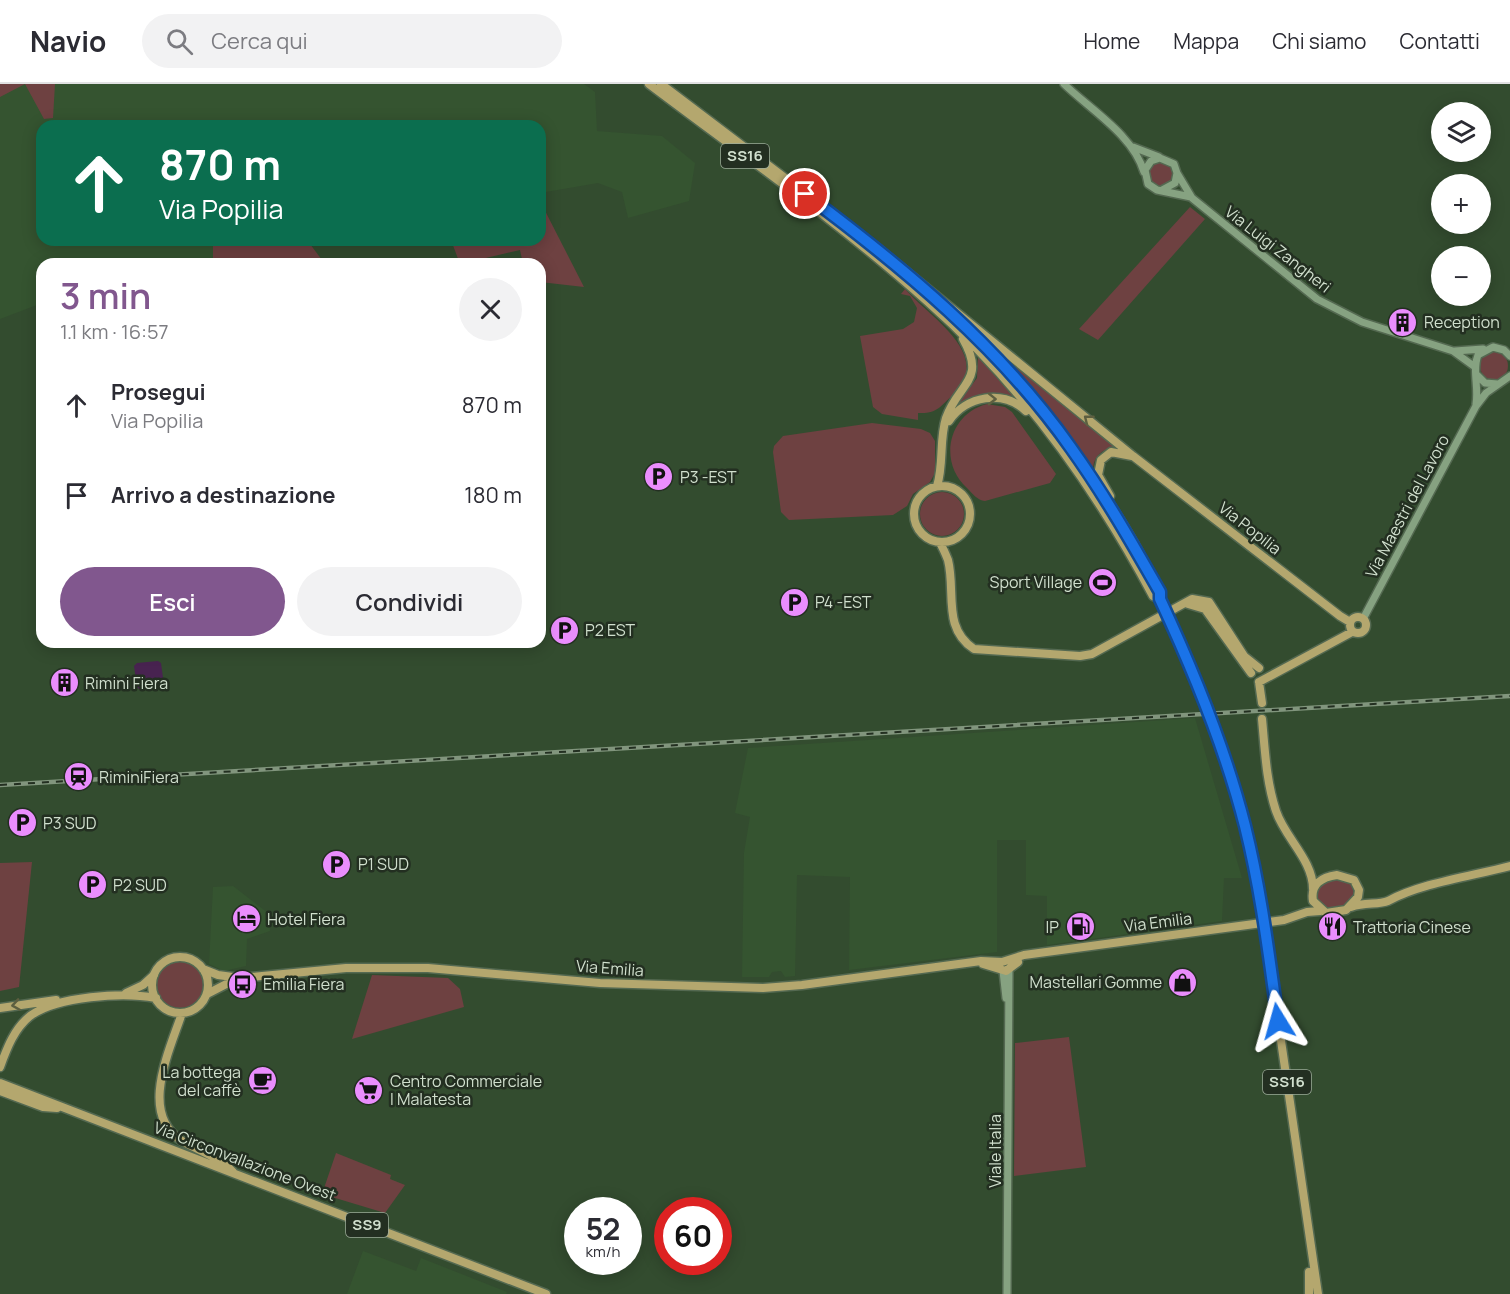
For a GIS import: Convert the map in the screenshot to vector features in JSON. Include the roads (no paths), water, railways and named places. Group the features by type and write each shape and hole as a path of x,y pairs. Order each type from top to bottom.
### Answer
{"main road":[{"name":"SS16","path":"649,84 932,300 1035,415 1063,450 1127,545 1154,596 1160,599"},
{"name":"SS16","path":"661,84 880,250 991,354 1044,412 1071,447 1133,542 1160,592 1160,599 1204,698 1245,827 1266,931 1308,1233 1314,1294"},
{"name":"Via Popilia","path":"932,300 1340,616 1350,621"},
{"path":"937,486 943,469 945,427 949,411 972,376 971,358 958,331"},
{"path":"945,427 954,414 974,401 995,398 1008,400 1020,405 1063,450"},
{"path":"1133,456 1111,452 1101,460 1098,475 1133,542"},
{"path":"943,469 949,487"},
{"path":"937,486 949,487 964,496 970,512 967,528 954,540 940,543 926,537 914,518 916,502 922,495 937,486"},
{"path":"948,561 954,540"},
{"path":"940,543 948,561 955,628 967,644 982,651 1080,656 1092,654 1185,603 1200,599 1209,602 1244,656 1259,674 1262,703"},
{"path":"1259,674 1284,667 1352,632 1359,634 1364,631 1366,624 1363,619 1356,617 1350,621 1352,632"},
{"path":"1262,719 1269,789 1275,810 1281,827 1312,874 1312,892 1320,911 1334,914 1364,902 1387,901 1390,898"},
{"path":"1304,861 1323,874 1348,876 1359,890 1373,898 1390,898 1510,866"},
{"path":"1292,918 1302,910 1320,880 1330,876"},
{"path":"1352,907 1359,890"},
{"name":"Via Emilia","path":"203,969 218,975 240,978 346,968 428,968 620,984 763,988 802,986 977,963 1006,966 1028,955 1292,918 1320,911"},
{"path":"117,996 136,990 167,961 181,957 197,962 203,969 208,985 207,994 198,1007 182,1013 165,1009 153,991 154,975"},
{"name":"Via Emilia","path":"207,994 240,978"},
{"path":"0,1067 13,1036 30,1016 48,1006 117,996 156,998"},
{"path":"0,1008 54,1000 75,1001"},
{"path":"182,1013 159,1093 163,1118 180,1140 224,1163 236,1175"},
{"name":"Via Circonvallazione Ovest","path":"0,1083 546,1294"},
{"path":"0,1090 43,1107 66,1108"},
{"name":"SS16","path":"1308,1233 1309,1272 1314,1294"}],"street":[{"path":"1064,84 1131,146 1140,158 1148,184 1162,190 1174,183 1177,173 1174,164 1131,146"},
{"path":"1144,175 1150,161 1160,158"},
{"name":"Via Luigi Zangheri","path":"1177,173 1192,198 1335,310 1362,322 1453,351 1476,370 1485,383 1501,384"},
{"name":"Via Luigi Zangheri","path":"1162,190 1192,198"},
{"path":"1476,370 1478,355 1487,348"},
{"path":"1507,348 1510,356"},
{"name":"Via Luigi Zangheri","path":"1453,351 1507,348"},
{"name":"Via Maestri del Lavoro","path":"1476,370 1479,390 1476,406"},
{"name":"Via Maestri del Lavoro","path":"1363,619 1476,406 1486,393 1510,376"},
{"name":"Viale Italia","path":"1006,966 1008,1007 1007,1294"}],"railway":[{"path":"0,785 1510,696"}],"place":[{"name":"Reception","path":"1403,322"},
{"name":"P3 -EST","path":"659,477"},
{"name":"Sport Village","path":"1103,582"},
{"name":"P4 -EST","path":"794,602"},
{"name":"P2 EST","path":"564,630"},
{"name":"Rimini Fiera","path":"64,683"},
{"name":"RiminiFiera","path":"78,777"},
{"name":"P3 SUD","path":"22,823"},
{"name":"P1 SUD","path":"337,864"},
{"name":"P2 SUD","path":"92,885"},
{"name":"Hotel Fiera","path":"246,919"},
{"name":"IP","path":"1080,927"},
{"name":"Trattoria Cinese","path":"1332,927"},
{"name":"Mastellari Gomme","path":"1183,982"},
{"name":"Emilia Fiera","path":"242,984"},
{"name":"La bottega del caffè","path":"262,1081"},
{"name":"Centro Commerciale I Malatesta","path":"369,1090"}]}
